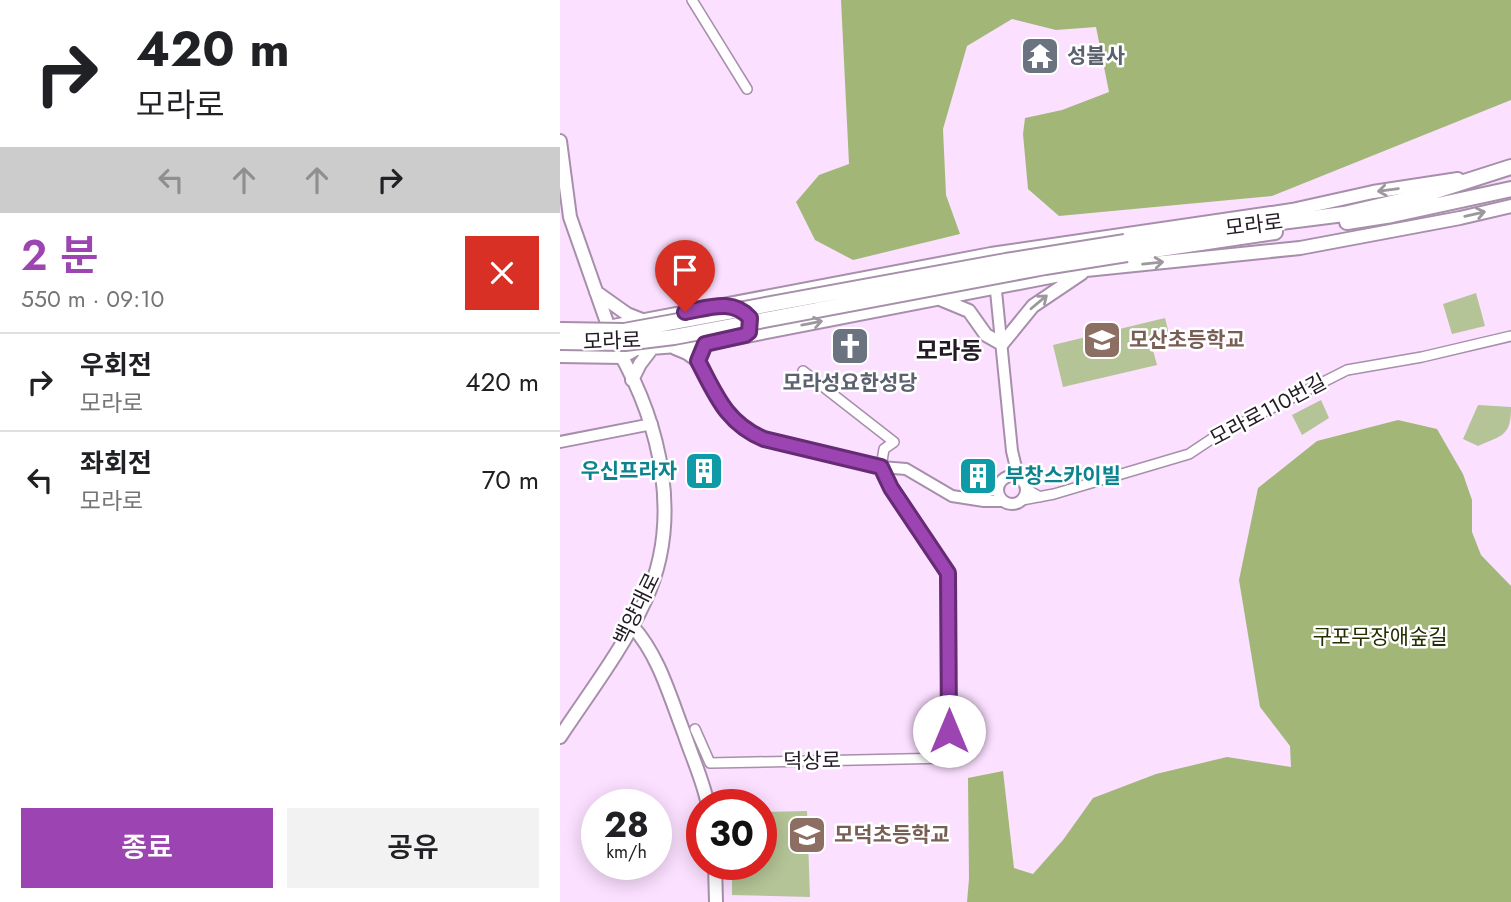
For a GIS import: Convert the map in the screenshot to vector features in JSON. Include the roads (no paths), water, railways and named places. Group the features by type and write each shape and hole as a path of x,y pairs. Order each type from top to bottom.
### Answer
{"highway":[{"name":"모라로","path":"560,342 625,343 674,337 1045,267 1126,248 1344,214 1417,197 1511,167"},
{"name":"모라로","path":"560,328 624,331 1006,261 1392,215 1511,189"}],"main road":[{"name":"백양대로","path":"560,141 565,218 608,327 652,424 662,468 665,502 662,545 655,578 633,627 560,737"},
{"name":"모라로","path":"560,328 608,327 991,254 1292,209 1373,192 1479,176"},
{"name":"모라로","path":"560,356 705,344 1086,270 1300,248 1511,206"},
{"path":"939,299 968,311 986,335 1002,344 1033,306 1086,270"},
{"path":"596,292 627,314 642,320"},
{"path":"729,304 750,318 749,332 745,335"},
{"path":"632,380 640,364 660,346 687,353 698,361 705,344"},
{"name":"모라로","path":"560,349 619,352"},
{"path":"633,627 650,649 667,687 704,789"},
{"path":"715,880 716,902"}],"street":[{"path":"692,0 747,89"},
{"path":"991,254 1002,344 1012,476"},
{"name":"모라로110번길","path":"698,361 722,407 746,431 764,439 881,467 906,470 952,496 1011,504 1189,454 1213,438 1347,370 1511,336"},
{"path":"803,371 894,442 884,449 881,467"},
{"path":"560,442 652,424"},
{"name":"덕상로","path":"695,729 710,762 950,758 948,573 891,488 881,467"},
{"path":"1012,476 1024,481 1026,488 1022,500"},
{"path":"1003,501 998,489 999,483 1012,476"},
{"path":"1026,488 1040,497"},
{"path":"952,496 998,489"}],"place":[{"name":"성불사","path":"1040,56"},
{"name":"모산초등학교","path":"1102,340"},
{"name":"모라성요한성당","path":"850,346"},
{"name":"우신프라자","path":"704,471"},
{"name":"부창스카이빌","path":"978,476"},
{"name":"모덕초등학교","path":"807,835"}],"district":[{"name":"모라동","path":"949,350"}],"park label":[{"name":"구포무장애숲길","path":"1380,637"}]}
